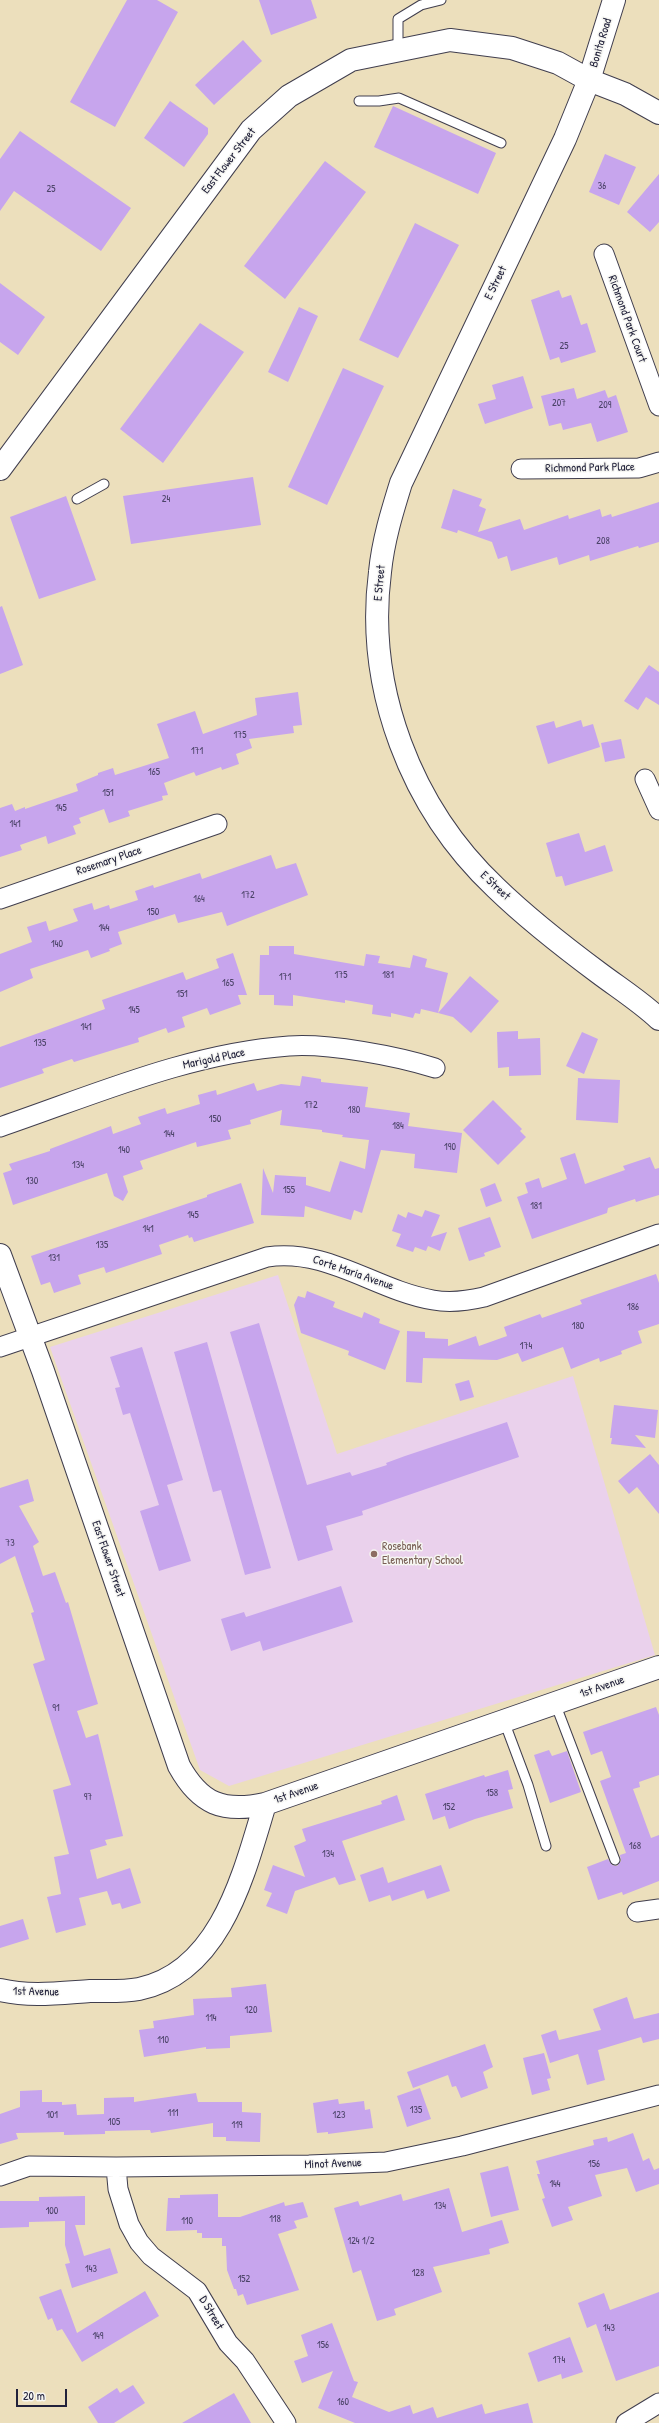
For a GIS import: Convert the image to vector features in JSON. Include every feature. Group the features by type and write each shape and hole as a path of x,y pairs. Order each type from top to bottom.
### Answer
{"street":[{"name":"Bonita Road","path":"614,0 589,80 625,94 659,113"},
{"name":"East Flower Street","path":"0,468 251,130 289,96 351,60 450,40 512,48 558,63 589,80"},
{"name":"E Street","path":"589,80 565,139 401,483 384,542 380,572 378,633 386,694 398,737 414,776 441,825 476,869 496,889 563,946 659,1019"},
{"name":"Richmond Park Court","path":"604,254 659,406"},
{"name":"Richmond Park Place","path":"521,470 639,468 659,462"},
{"path":"645,779 659,810"},
{"name":"Rosemary Place","path":"0,899 218,824"},
{"name":"Marigold Place","path":"0,1127 200,1059 290,1046 318,1046 366,1053 411,1060 436,1068"},
{"name":"Corte Maria Avenue","path":"0,1347 30,1339 267,1257 298,1256 323,1260 419,1297 450,1302 484,1297 659,1234"},
{"name":"East Flower Street","path":"0,1255 178,1766 193,1789 207,1800 227,1808 245,1808 265,1804"},
{"name":"1st Avenue","path":"0,1990 15,1993 44,1994 138,1989 164,1979 187,1966 199,1956 220,1924 248,1862 265,1804 659,1667"},
{"path":"637,1912 659,1909"},
{"name":"Minot Avenue","path":"0,2176 29,2166 116,2168 309,2165 386,2162 462,2146 659,2095"},
{"name":"D Street","path":"116,2168 118,2189 128,2224 139,2242 151,2256 197,2291 228,2343 245,2361 286,2423"},
{"path":"626,2423 659,2403"}],"lane":[{"path":"398,51 398,19 421,6 441,0"},
{"path":"359,101 379,101 399,98 501,143"},
{"path":"76,499 104,484"},
{"path":"555,1703 615,1860"},
{"path":"504,1721 528,1785 546,1846"}],"shaded area":[{"name":"Rosebank Elementary School","path":"278,1275 337,1454 573,1376 655,1655 229,1786 200,1770 50,1347"}],"building":[{"path":"127,0 157,0 178,12 115,127 70,102"},
{"path":"259,0 311,0 317,18 271,35"},
{"path":"243,40 262,61 214,105 195,85"},
{"path":"170,101 208,128 208,134 184,167 144,138"},
{"path":"393,106 496,153 478,194 374,147"},
{"path":"20,131 131,208 101,251 14,191 0,211 0,159"},
{"path":"605,154 636,167 619,205 589,192"},
{"path":"325,161 366,192 285,299 244,266"},
{"path":"659,174 659,222 650,232 627,212"},
{"path":"415,223 459,245 398,358 359,340"},
{"path":"0,283 45,317 18,355 0,342"},
{"path":"559,290 562,298 571,295 581,325 587,323 596,352 561,363 559,357 550,360 531,300"},
{"path":"299,307 318,316 288,382 268,372"},
{"path":"200,323 244,352 163,463 120,429"},
{"path":"343,368 384,386 327,505 288,487"},
{"path":"523,376 533,408 485,424 478,404 496,399 492,385"},
{"path":"574,388 577,399 605,390 608,398 616,395 628,432 597,442 591,423 563,430 561,423 549,426 541,396"},
{"path":"253,477 261,525 131,544 123,496"},
{"path":"453,489 482,499 479,506 486,509 478,532 520,519 524,530 568,515 569,519 600,509 602,517 611,514 612,517 659,502 659,542 639,548 638,546 590,561 589,555 559,565 557,557 511,571 507,556 498,559 492,542 458,530 457,533 441,528"},
{"path":"66,496 96,580 39,599 10,517"},
{"path":"2,606 23,665 0,674 0,607"},
{"path":"649,665 659,672 659,705 646,697 638,710 624,701"},
{"path":"298,692 302,725 293,726 294,733 249,739 252,748 236,754 239,764 222,770 221,767 196,776 194,772 164,783 168,795 162,796 163,800 128,811 130,816 109,823 104,809 79,818 81,823 73,826 76,834 48,844 46,836 20,845 22,850 0,857 0,808 12,804 15,811 25,807 25,809 78,791 76,784 98,775 98,773 113,768 115,775 169,758 157,724 195,711 203,734 257,715 255,698"},
{"path":"581,720 583,727 593,724 600,747 548,764 536,726 554,721 556,728"},
{"path":"621,739 625,758 605,762 601,743"},
{"path":"579,833 585,852 605,845 613,871 565,886 562,876 556,877 546,843"},
{"path":"271,855 276,869 296,863 308,895 227,926 222,912 178,923 175,914 118,932 122,944 109,949 110,951 91,958 88,950 30,969 33,978 0,992 0,954 32,942 27,927 46,921 49,931 78,921 73,909 92,903 94,910 109,905 110,909 138,900 135,891 153,885 154,888 200,873 202,879"},
{"path":"269,946 294,946 294,954 364,966 366,954 380,956 378,963 410,968 413,955 427,959 425,967 448,973 438,1013 421,1009 420,1014 415,1013 413,1018 391,1013 391,1017 372,1014 373,1005 345,1000 345,1003 293,995 293,1006 274,1005 274,995 259,995 260,955 269,955"},
{"path":"233,953 247,995 238,995 241,1004 210,1015 207,1008 182,1017 185,1027 168,1033 166,1028 138,1038 139,1042 74,1062 72,1059 42,1069 44,1073 0,1088 0,1047 105,1009 102,1000 183,972 186,980 219,968 216,959"},
{"path":"470,976 499,1001 471,1033 453,1017 438,1013"},
{"path":"518,1031 518,1039 540,1038 541,1075 509,1076 509,1067 498,1068 497,1032"},
{"path":"582,1032 598,1039 584,1074 566,1066"},
{"path":"302,1076 321,1079 321,1082 368,1087 365,1107 410,1113 408,1126 462,1133 457,1173 414,1168 415,1154 381,1150 362,1213 354,1210 351,1220 305,1206 304,1217 261,1215 263,1168 273,1193 275,1175 306,1177 306,1185 330,1192 340,1161 365,1169 369,1140 342,1137 343,1135 322,1132 322,1130 280,1125 282,1110 250,1120 251,1124 228,1130 231,1139 197,1147 196,1142 140,1161 143,1169 123,1176 128,1192 123,1201 114,1196 107,1173 13,1205 3,1173 12,1170 9,1164 50,1151 50,1149 111,1126 113,1134 141,1124 138,1117 165,1108 167,1114 200,1104 198,1095 216,1090 217,1095 254,1083 257,1091 281,1084 300,1086"},
{"path":"578,1078 620,1080 618,1123 576,1120"},
{"path":"493,1100 522,1129 520,1131 526,1137 498,1165 463,1130"},
{"path":"575,1153 585,1184 625,1170 623,1166 650,1157 655,1169 659,1168 659,1195 636,1202 635,1199 608,1208 607,1213 532,1239 517,1197 528,1193 525,1183 539,1178 542,1188 567,1179 560,1158"},
{"path":"241,1183 254,1223 194,1242 192,1237 189,1238 188,1235 159,1245 162,1254 106,1273 104,1267 78,1275 81,1284 54,1293 50,1282 41,1285 31,1256 207,1197 207,1195"},
{"path":"495,1183 502,1201 486,1207 480,1189"},
{"path":"425,1210 440,1215 431,1237 447,1232 440,1251 428,1246 426,1251 415,1247 413,1252 396,1246 401,1234 392,1231 398,1214 406,1218 408,1212 422,1217"},
{"path":"490,1217 501,1247 484,1253 485,1256 469,1261 458,1228"},
{"path":"656,1274 659,1283 659,1324 638,1331 642,1343 621,1351 622,1354 600,1362 599,1358 571,1369 563,1347 522,1362 518,1353 497,1360 423,1358 422,1383 406,1382 407,1331 425,1332 425,1338 448,1339 448,1346 476,1336 479,1346 507,1336 504,1327 540,1314 542,1318 582,1304 580,1300"},
{"path":"307,1291 335,1302 333,1307 362,1318 364,1312 380,1319 379,1323 400,1331 385,1370 348,1355 349,1351 301,1333 294,1305 298,1296 305,1298"},
{"path":"259,1323 307,1485 350,1472 352,1476 387,1465 386,1463 405,1456 507,1422 519,1457 362,1511 363,1515 326,1526 333,1550 298,1561 230,1332"},
{"path":"207,1342 271,1568 245,1575 221,1490 213,1492 174,1352"},
{"path":"142,1347 183,1480 167,1485 191,1561 159,1571 140,1511 159,1505 130,1413 123,1415 115,1388 120,1387 110,1357"},
{"path":"469,1380 474,1397 460,1401 455,1384"},
{"path":"614,1405 658,1410 655,1438 635,1435 646,1448 611,1444 612,1438 610,1438"},
{"path":"650,1454 659,1465 659,1514 637,1487 629,1494 618,1481"},
{"path":"28,1479 34,1501 19,1506 39,1542 33,1546 43,1576 55,1572 66,1603 68,1602 98,1704 77,1711 86,1738 98,1734 123,1836 105,1840 107,1845 90,1850 97,1879 130,1868 141,1903 122,1909 120,1903 112,1905 107,1891 79,1898 86,1925 56,1933 47,1897 61,1894 54,1857 69,1854 53,1790 71,1785 33,1664 45,1660 31,1613 34,1612 15,1556 0,1564 0,1488"},
{"path":"341,1586 353,1622 263,1651 260,1641 231,1651 221,1619 244,1612 246,1617"},
{"path":"656,1707 659,1715 659,1775 639,1782 640,1787 633,1789 651,1838 659,1835 659,1881 623,1895 622,1892 598,1900 587,1867 608,1859 612,1865 617,1866 621,1861 620,1855 626,1853 600,1781 611,1777 602,1751 591,1755 583,1732"},
{"path":"549,1750 552,1756 567,1751 581,1792 550,1803 534,1755"},
{"path":"508,1770 513,1789 508,1790 513,1808 475,1819 449,1829 445,1816 433,1820 425,1794 484,1775 485,1777"},
{"path":"397,1795 405,1820 342,1841 356,1880 339,1885 335,1877 295,1891 287,1914 266,1906 272,1893 264,1890 273,1865 305,1877 294,1846 306,1841 302,1829 382,1804 381,1801"},
{"path":"441,1865 450,1891 427,1899 424,1890 392,1901 390,1895 369,1902 360,1875 383,1867 388,1883"},
{"path":"23,1919 29,1939 0,1948 0,1926"},
{"path":"266,1984 272,2032 230,2036 230,2048 206,2049 206,2047 144,2057 139,2030 154,2028 153,2021 194,2015 193,1999 232,1997 231,1988"},
{"path":"627,1997 634,2019 659,2013 659,2039 643,2043 641,2037 598,2050 605,2080 587,2085 578,2054 550,2063 541,2035 556,2030 559,2040 601,2030 593,2009"},
{"path":"485,2044 493,2067 483,2072 488,2088 461,2098 456,2086 452,2087 448,2075 413,2088 407,2072"},
{"path":"544,2053 551,2078 547,2079 550,2090 532,2095 523,2058"},
{"path":"420,2088 431,2119 407,2127 397,2096"},
{"path":"42,2090 42,2102 62,2102 62,2105 76,2104 77,2115 104,2114 104,2098 134,2097 134,2102 196,2093 198,2102 242,2102 242,2112 261,2113 260,2142 226,2141 226,2137 213,2137 213,2123 151,2133 150,2130 105,2131 105,2134 64,2135 64,2132 16,2133 18,2139 0,2144 0,2114 20,2107 20,2091"},
{"path":"338,2099 339,2104 364,2101 365,2110 370,2109 373,2128 328,2134 328,2132 317,2133 313,2103"},
{"path":"633,2133 643,2161 649,2158 654,2170 659,2168 659,2184 636,2192 627,2168 595,2175 602,2196 568,2207 573,2220 552,2227 542,2199 545,2198 537,2174 540,2174 536,2161 594,2145 593,2140 607,2137 608,2142"},
{"path":"508,2166 519,2210 491,2217 480,2173"},
{"path":"449,2188 462,2232 502,2220 509,2243 489,2249 490,2254 433,2267 442,2292 394,2309 396,2315 377,2321 361,2270 353,2273 334,2208 358,2201 360,2206 401,2194 403,2201"},
{"path":"218,2194 218,2217 240,2217 284,2202 285,2206 303,2202 308,2217 294,2221 297,2228 278,2234 299,2290 247,2305 243,2294 238,2296 236,2289 234,2289 227,2270 226,2246 222,2246 222,2238 202,2238 202,2233 197,2233 197,2230 166,2231 168,2198 180,2198 180,2195"},
{"path":"85,2196 85,2225 75,2225 84,2256 110,2248 118,2273 72,2288 65,2264 70,2263 65,2245 65,2221 29,2222 29,2227 0,2228 0,2201 39,2201 39,2197"},
{"path":"61,2289 77,2333 145,2291 159,2316 82,2362 62,2329 57,2331 52,2318 48,2320 39,2297"},
{"path":"659,2292 659,2366 616,2381 596,2324 587,2328 578,2303 604,2293 610,2310"},
{"path":"332,2323 354,2381 358,2382 352,2397 389,2412 410,2405 413,2414 433,2407 437,2418 482,2404 485,2414 528,2403 533,2423 355,2423 318,2408 333,2371 302,2383 294,2361 308,2356 301,2335"},
{"path":"570,2337 583,2372 562,2379 561,2374 538,2382 528,2353"},
{"path":"133,2385 145,2403 114,2423 98,2423 88,2407 117,2388 120,2393"},
{"path":"234,2393 251,2423 182,2423"}],"place":[{"name":"Rosebank Elementary School","path":"374,1554"}]}
